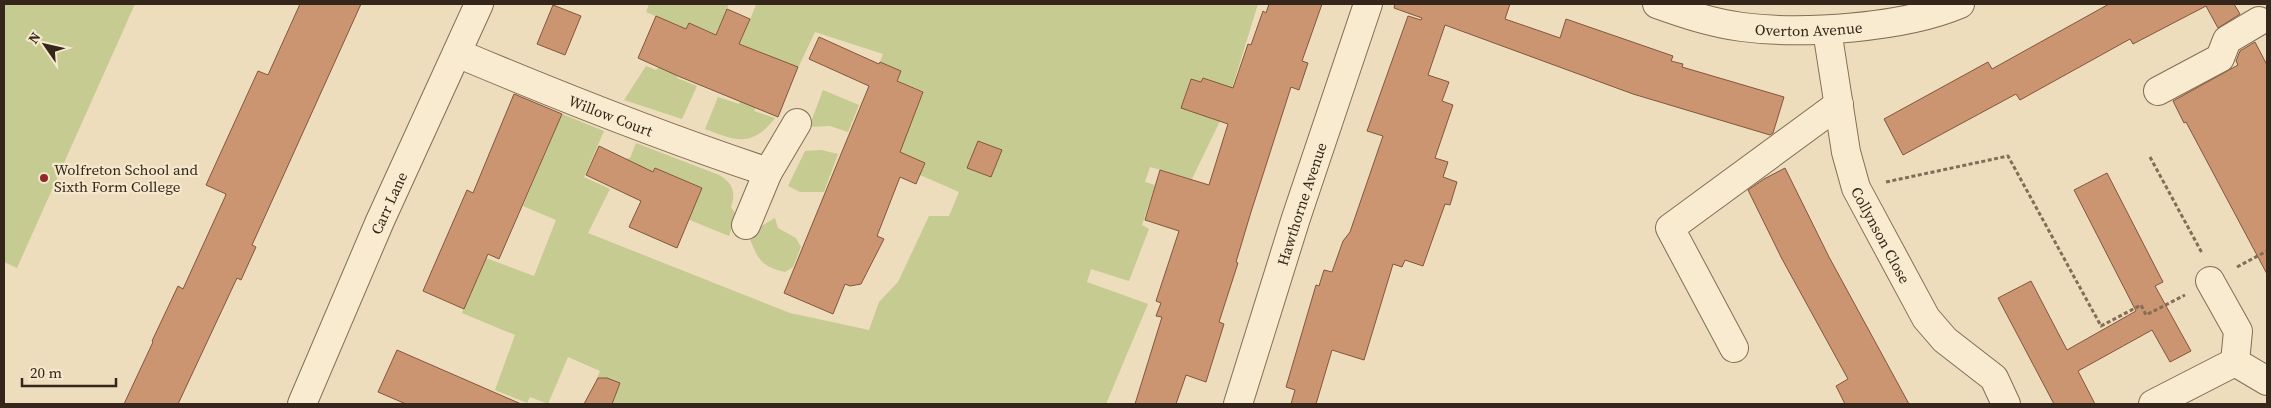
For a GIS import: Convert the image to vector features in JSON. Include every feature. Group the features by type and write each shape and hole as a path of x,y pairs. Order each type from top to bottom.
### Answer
{"street":[{"name":"Carr Lane","path":"302,404 380,221 479,4"},
{"name":"Hawthorne Avenue","path":"1238,404 1296,218 1368,4"},
{"name":"Overton Avenue","path":"1657,4 1696,18 1742,27 1827,30 1894,21 1948,9 1960,4"},
{"path":"2158,91 2220,58 2227,40 2262,21"},
{"name":"Collynson Close","path":"1827,30 1846,152 1856,188 1926,318 1944,340 1994,378 2006,404"},
{"name":"Willow Court","path":"457,53 606,115 683,144 768,172"},
{"path":"1734,348 1670,228 1839,104"},
{"path":"746,225 768,172 797,124"},
{"path":"2213,280 2238,331 2235,362"},
{"path":"2235,362 2267,381"},
{"path":"2153,404 2235,362"}],"path":[{"path":"1856,188 2008,156 2101,326 2141,305 2146,315 2267,251"},
{"path":"2150,157 2213,280"}],"green space":[{"name":"Wolfreton School and Sixth Form College","path":"4,4 135,4 17,268 4,262"},
{"path":"649,4 729,4 717,31 718,35 689,23 686,29 646,12"},
{"path":"754,4 1258,4 1232,88 1204,78 1201,82 1190,79 1181,108 1220,121 1192,179 1150,167 1145,182 1155,185 1142,225 1149,229 1129,281 1091,269 1087,282 1148,304 1106,404 586,404 600,371 568,357 548,404 530,397 527,403 495,390 515,335 462,313 486,258 534,276 556,220 523,206 562,114 604,131 584,177 610,189 588,233 790,313 869,330 879,302 898,282 929,216 949,216 959,192 920,175 925,163 899,153 923,91 897,81 901,71 880,62 883,54 815,32 798,68 737,44 741,41 756,5","holes":["978,141 1001,150 991,177 967,168"]},
{"path":"662,64 675,69 677,78 697,86 682,119 624,100 646,66 656,70"},
{"path":"823,90 859,105 848,132 830,126 809,127"},
{"path":"718,97 739,104 741,99 757,104 754,111 775,118 767,128 751,138 735,139 726,137 705,129"},
{"path":"636,143 719,175 727,181 732,188 731,207 736,215 729,236 680,216 694,206 702,188 655,168 642,199 625,159 630,158"},
{"path":"821,150 838,154 824,192 800,192 788,186 805,151"},
{"path":"775,218 778,228 796,238 801,247 793,267 785,272 770,267 760,259 748,234"}],"building":[{"path":"300,4 361,4 252,245 256,247 241,280 237,278 178,404 124,404 178,286 183,289 225,197 226,194 206,185 258,71 268,75"},
{"path":"1269,4 1322,4 1302,61 1308,63 1299,90 1291,87 1251,212 1236,262 1238,263 1219,322 1224,324 1206,382 1186,375 1176,404 1135,404 1162,317 1156,316 1161,303 1156,301 1179,231 1145,220 1160,170 1209,185 1228,124 1181,108 1191,79 1201,82 1203,78 1233,88 1248,44 1251,45 1263,11 1266,13"},
{"path":"1395,4 1510,4 1505,19 1560,38 1566,19 1673,56 1671,61 1683,64 1682,67 1784,97 1773,133 1770,135 1633,94 1445,25 1428,75 1449,82 1442,101 1453,105 1435,158 1448,162 1443,177 1457,182 1450,205 1445,204 1423,266 1405,260 1402,267 1393,264 1364,360 1332,350 1316,404 1291,404 1295,390 1286,387 1316,285 1319,286 1324,270 1332,272 1343,241 1350,232 1383,136 1367,131 1408,16 1421,20 1422,18 1394,8"},
{"path":"2109,4 2234,4 2240,14 2218,28 2206,6 2133,44 2130,39 2020,100 2016,94 1903,155 1884,119 1988,62 1992,69"},
{"path":"553,5 581,16 565,55 537,44"},
{"path":"727,9 750,19 739,44 798,67 778,117 638,58 656,16 686,29 689,23 716,35"},
{"path":"819,37 879,64 880,62 901,71 897,81 923,92 900,152 925,163 916,184 900,177 877,236 884,239 861,284 850,286 845,284 833,314 784,293 869,86 809,59"},
{"path":"2255,42 2267,65 2267,274 2173,101 2238,65 2236,61 2240,51"},
{"path":"514,94 562,114 499,259 488,254 464,309 423,291 467,190 473,193"},
{"path":"978,141 1002,150 991,177 967,168"},
{"path":"599,146 653,172 655,168 702,188 677,248 629,227 641,201 586,175"},
{"path":"1785,168 1829,257 1909,404 1845,404 1836,386 1848,379 1782,259 1748,190"},
{"path":"2107,173 2163,282 2155,286 2191,351 2170,362 2152,330 2078,371 2095,404 2054,404 1998,298 2031,281 2067,350 2136,311 2074,190"},
{"path":"397,350 521,404 406,404 378,392"},
{"path":"598,378 607,378 620,383 612,404 584,404"}],"place":[{"name":"Wolfreton School and Sixth Form College","path":"44,178"}]}
